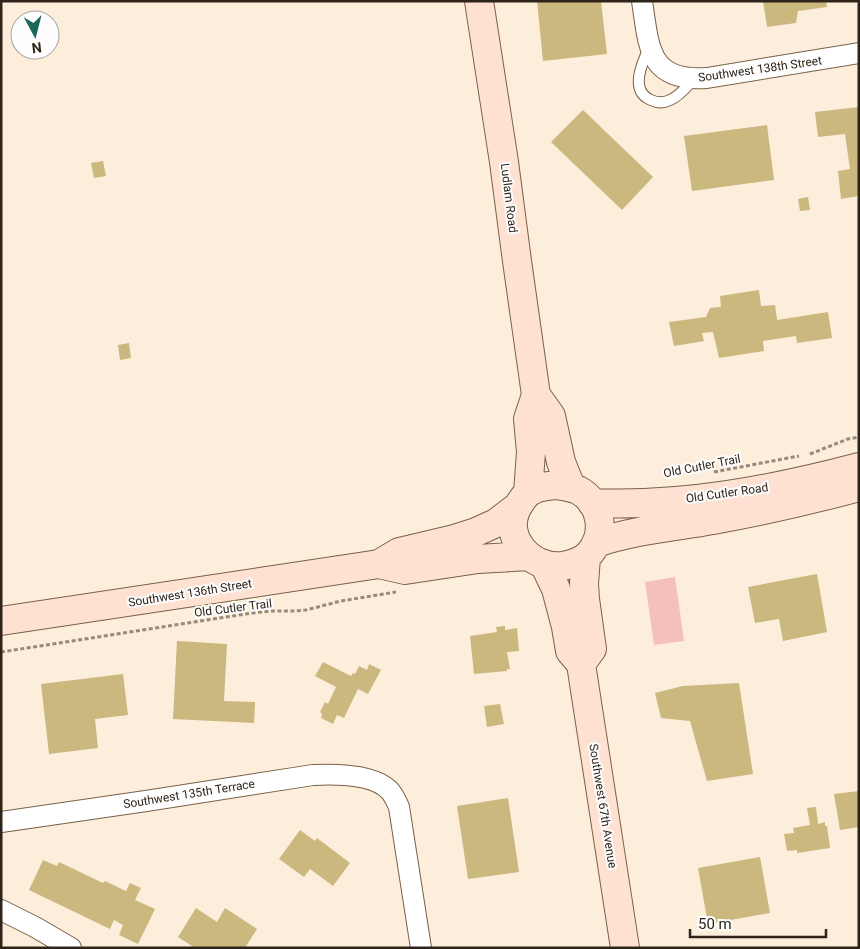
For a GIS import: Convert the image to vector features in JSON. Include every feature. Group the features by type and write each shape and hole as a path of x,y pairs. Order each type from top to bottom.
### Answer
{"main road":[{"name":"Ludlam Road","path":"479,1 504,162 516,261 536,395 528,420 531,452 522,500"},
{"name":"Ludlam Road","path":"536,395 551,416 560,462 582,495"},
{"name":"Old Cutler Road","path":"522,500 534,489 556,486 582,495 619,504 700,498 768,488 859,467"},
{"name":"Old Cutler Road","path":"536,560 556,566 568,565 577,562 591,550 632,533 749,513 859,486"},
{"path":"581,664 592,649 584,584 591,550 600,528 598,510 582,495"},
{"path":"522,500 514,519 514,531 517,542 523,552 536,560"},
{"name":"Southwest 136th Street","path":"379,564 399,552 476,532 496,523 522,500"},
{"name":"Southwest 136th Street","path":"1,621 379,564 405,570 478,559 536,560"},
{"name":"Southwest 67th Avenue","path":"536,560 552,579 566,627 570,651 581,664 625,948"}],"street":[{"path":"642,1 650,47"},
{"name":"Southwest 138th Street","path":"650,47 656,62 663,69 679,76 694,79 857,55"},
{"name":"Southwest 135th Terrace","path":"1,822 313,775 333,774 377,782 387,788 394,796 399,808 421,948"},
{"path":"1,910 71,948"}],"lane":[{"path":"650,47 642,64 639,83 642,95 648,99 660,102 670,100 677,96 694,79"}],"path":[{"name":"Old Cutler Trail","path":"706,474 812,454 848,439 859,437"},
{"name":"Old Cutler Trail","path":"1,652 252,613 306,610 341,601 400,591"}],"shaded area":[{"path":"675,577 684,641 654,645 645,582"}],"building":[{"path":"537,1 601,1 607,54 543,61"},
{"path":"763,1 826,1 827,7 798,11 796,23 767,27"},
{"path":"859,107 859,196 841,199 838,171 850,169 845,134 818,137 815,112"},
{"path":"583,110 653,177 622,210 551,142"},
{"path":"767,125 774,180 692,191 684,136"},
{"path":"103,161 106,176 94,178 91,163"},
{"path":"808,197 810,210 800,211 798,199"},
{"path":"759,290 761,306 775,305 777,320 828,312 832,338 797,343 796,336 763,341 764,351 719,358 713,332 702,333 704,341 674,346 669,322 706,317 710,308 721,307 720,296"},
{"path":"129,343 131,358 120,360 118,345"},
{"path":"817,574 827,632 783,641 779,619 755,623 748,587"},
{"path":"505,626 505,630 517,628 519,651 507,652 510,669 507,669 507,671 474,674 470,636 497,632 496,627"},
{"path":"177,641 227,644 224,701 255,702 254,723 173,719"},
{"path":"323,662 351,676 353,673 355,674 359,666 367,670 369,664 381,670 368,694 358,689 344,718 337,715 333,724 321,718 322,714 320,712 325,702 328,704 336,687 315,676"},
{"path":"123,674 128,715 95,719 98,748 49,754 41,684"},
{"path":"739,683 753,774 707,781 690,721 661,718 655,693 683,686"},
{"path":"500,704 504,724 487,727 484,706"},
{"path":"859,791 859,827 840,830 834,794"},
{"path":"508,798 519,872 468,879 457,806"},
{"path":"816,807 818,824 825,822 825,826 827,826 830,848 797,853 797,850 787,851 784,834 794,833 793,828 810,825 807,808"},
{"path":"300,830 315,841 317,838 350,863 333,886 310,869 304,877 279,859"},
{"path":"760,857 770,913 708,924 698,868"},
{"path":"43,860 57,866 59,862 103,883 105,881 126,891 130,883 141,888 135,900 155,909 138,944 119,935 123,925 114,920 110,929 29,890"},
{"path":"196,908 217,922 225,908 257,929 245,948 195,948 178,937"}]}
